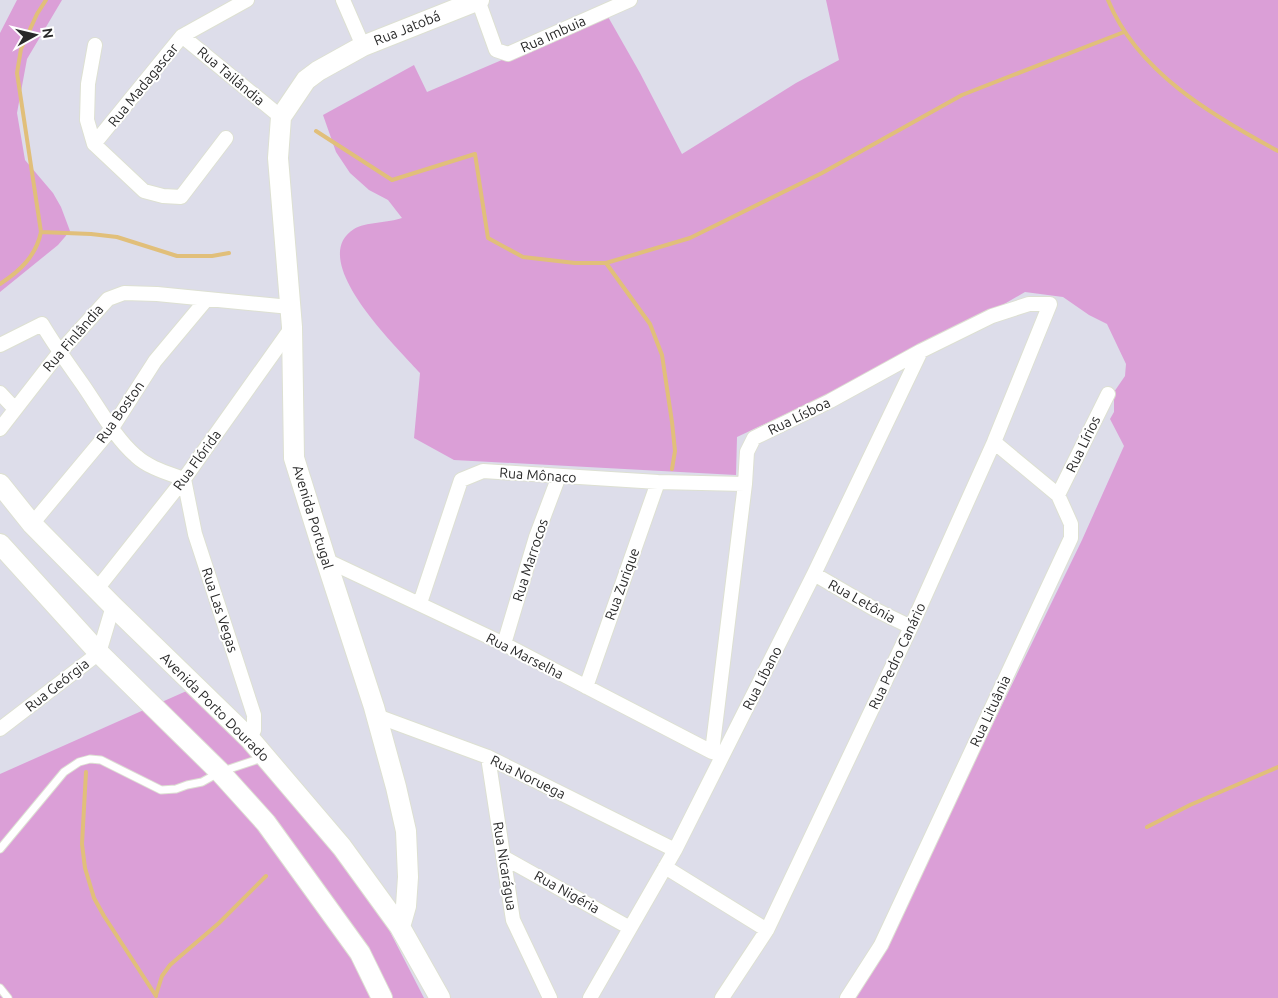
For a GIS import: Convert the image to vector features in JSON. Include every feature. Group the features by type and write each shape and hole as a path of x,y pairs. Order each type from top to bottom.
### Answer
{"street":[{"name":"Rua Madagascar","path":"94,144 182,36 247,0"},
{"path":"343,0 363,46"},
{"name":"Rua Jatobá","path":"363,46 478,0"},
{"name":"Rua Imbuia","path":"478,0 496,50 508,54 630,0"},
{"name":"Rua Tailândia","path":"182,36 281,117"},
{"path":"95,45 88,84 87,120 94,144 144,191 163,196 181,197 226,138"},
{"name":"Avenida Portugal","path":"363,46 318,71 306,80 281,117 278,158 291,317 294,458 377,716 406,830 408,877 406,906 400,927"},
{"name":"Rua Finlândia","path":"0,429 59,353 108,299 124,293 157,294 206,300 291,317"},
{"name":"Rua Boston","path":"32,524 112,428 155,360 206,300"},
{"name":"Rua Lísboa","path":"717,754 747,452 754,438 830,401 920,351 992,316 1029,304 1050,304"},
{"name":"Rua Pedro Canário","path":"722,998 767,930 911,627 994,442 1050,304"},
{"name":"Rua Flórida","path":"97,589 184,480 291,317"},
{"path":"0,345 42,324 59,353 83,384 112,428 136,456 149,465 184,480"},
{"name":"Rua Líbano","path":"590,998 675,850 717,754 814,574 920,351"},
{"path":"0,393 15,409"},
{"name":"Rua Lírios","path":"1058,495 1108,394"},
{"name":"Rua Lituânia","path":"847,998 881,945 1071,538 1071,524 1058,495 994,442"},
{"name":"Rua Mônaco","path":"420,603 461,480 483,472 658,482 745,484"},
{"name":"Rua Marrocos","path":"504,644 536,537 559,476"},
{"name":"Rua Las Vegas","path":"184,480 195,534 254,715 254,730 250,739"},
{"name":"Rua Zurique","path":"586,687 658,482"},
{"name":"Avenida Porto Dourado","path":"0,484 32,524 113,606 250,739 342,847 400,927 440,998"},
{"path":"0,544 99,653 220,772 266,823 360,953 382,998"},
{"name":"Rua Marselha","path":"326,560 504,644 717,754"},
{"name":"Rua Letônia","path":"814,574 876,610 911,627"},
{"name":"Rua Geórgia","path":"0,729 99,653 113,606"},
{"name":"Rua Noruega","path":"377,716 488,757 675,850"},
{"name":"Rua Nicarágua","path":"488,757 514,920 550,998"},
{"name":"Rua Nigéria","path":"503,857 630,928"},
{"path":"665,867 767,930"}],"lane":[{"path":"0,849 64,772 79,762 90,759 101,760 161,790 176,789 202,782 220,772 265,757"},
{"path":"0,988 8,998"}],"shaded area":[{"path":"17,0 62,0 27,59 17,113 25,160 53,193 61,207 70,231 58,245 0,292 0,33"},
{"path":"826,0 1278,0 1278,998 850,998 886,944 1082,540 1124,446 1110,419 1114,412 1114,392 1125,376 1126,364 1107,324 1089,315 1063,297 1025,292 937,343 737,437 736,475 454,460 414,438 420,373 360,303 348,282 341,261 342,243 354,229 364,225 402,218 388,200 369,190 350,173 336,152 323,115 414,65 427,92 607,15 640,73 682,154 796,83 839,60"},
{"path":"191,689 296,802 384,920 424,998 0,998 0,774"}],"waterway":[{"path":"0,284 14,274 31,256 39,241 41,232 17,73 21,49 37,14 46,0"},
{"path":"1108,0 1121,26 1157,70 1203,107 1278,151"},
{"path":"316,131 392,180 475,154 488,238 523,257 575,263 606,263 690,238 822,173 962,95 1124,32"},
{"path":"41,232 117,237 177,256 212,256 229,253"},
{"path":"606,263 650,324 662,355 675,451 672,469"},
{"path":"1147,827 1190,805 1278,767"},
{"path":"86,772 82,844 85,868 94,898 156,996"},
{"path":"156,995 162,976 170,965 219,923 266,876"}]}
